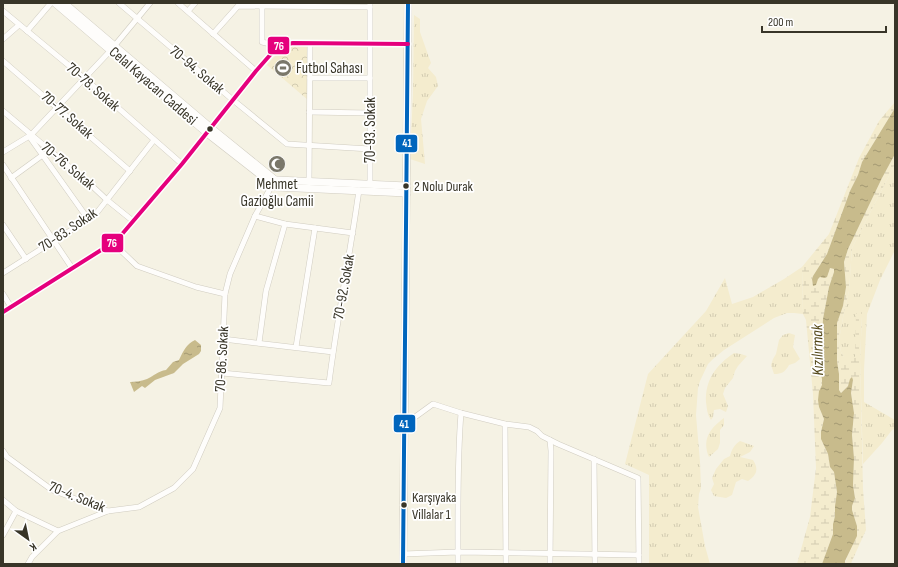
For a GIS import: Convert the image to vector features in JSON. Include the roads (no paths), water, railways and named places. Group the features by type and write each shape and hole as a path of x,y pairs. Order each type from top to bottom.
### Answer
{"street":[{"path":"27,31 51,3"},
{"name":"Celal Kayacan Caddesi","path":"55,3 112,48 267,180 274,183"},
{"name":"Celal Kayacan Caddesi","path":"64,3 112,48"},
{"name":"70-94. Sokak","path":"119,3 233,100 288,144 370,149"},
{"path":"3,152 30,135 112,48 150,3"},
{"path":"178,3 256,71"},
{"path":"188,12 195,3"},
{"path":"403,564 408,3"},
{"path":"262,5 262,42 278,46 293,43 408,44"},
{"path":"213,34 238,6 370,5"},
{"name":"70-93. Sokak","path":"370,5 370,184"},
{"name":"70-78. Sokak","path":"3,11 84,78 182,164"},
{"path":"3,39 19,24"},
{"path":"308,182 310,43"},
{"path":"3,312 117,240 182,164 256,71 278,46"},
{"name":"70-77. Sokak","path":"3,61 130,171"},
{"path":"310,78 370,78"},
{"name":"70-76. Sokak","path":"3,111 107,200 134,221"},
{"path":"310,112 370,113"},
{"path":"30,135 88,219"},
{"name":"70-83. Sokak","path":"3,273 95,215 154,140"},
{"path":"11,178 49,150"},
{"path":"3,165 72,268"},
{"path":"274,183 308,182 370,184 407,190"},
{"path":"274,183 359,190 407,190"},
{"name":"70-86. Sokak","path":"139,507 174,488 193,469 220,408 225,294 230,274 255,216 274,183"},
{"name":"70-92. Sokak","path":"222,373 329,383 359,190"},
{"path":"255,216 285,224 353,233"},
{"path":"258,343 266,291 285,224"},
{"path":"3,225 26,259"},
{"path":"296,347 315,228"},
{"path":"113,243 137,266 196,287 225,294"},
{"path":"3,294 11,307"},
{"path":"223,339 333,352"},
{"path":"404,425 433,404 461,413 506,424 529,427 550,440 638,478 639,564"},
{"path":"458,564 458,471 461,413"},
{"path":"506,424 506,564"},
{"path":"550,440 552,451 550,564"},
{"name":"70-4. Sokak","path":"3,451 7,458 52,490 108,511 139,507"},
{"path":"594,459 595,564"},
{"path":"3,500 16,511 58,532"},
{"path":"3,535 16,511"},
{"path":"28,564 32,557 58,532 108,511"},
{"path":"403,554 458,552 506,554 640,555"}],"water":[{"name":"Kızılırmak","path":"895,108 895,154 848,249 844,262 846,287 843,306 837,323 837,361 839,390 841,393 848,386 852,377 853,380 851,393 854,413 852,435 854,458 853,485 855,498 852,510 857,526 857,536 845,564 822,564 833,534 837,492 834,472 830,467 828,454 821,439 824,419 818,400 819,391 822,385 819,358 821,352 823,319 834,269 830,268 827,277 820,277 816,285 813,286 812,279 827,254 862,162"},
{"path":"195,340 201,345 201,351 199,354 183,364 174,373 155,380 145,388 142,386 134,392 130,382 145,380 161,371 166,370 173,362 179,360 187,346"}],"place":[{"name":"Futbol Sahası","path":"283,68"},
{"name":"Mehmet Gazioğlu Camii","path":"277,164"},
{"name":"2 Nolu Durak","path":"406,186"},
{"name":"Karşıyaka Villalar 1","path":"404,505"}]}
